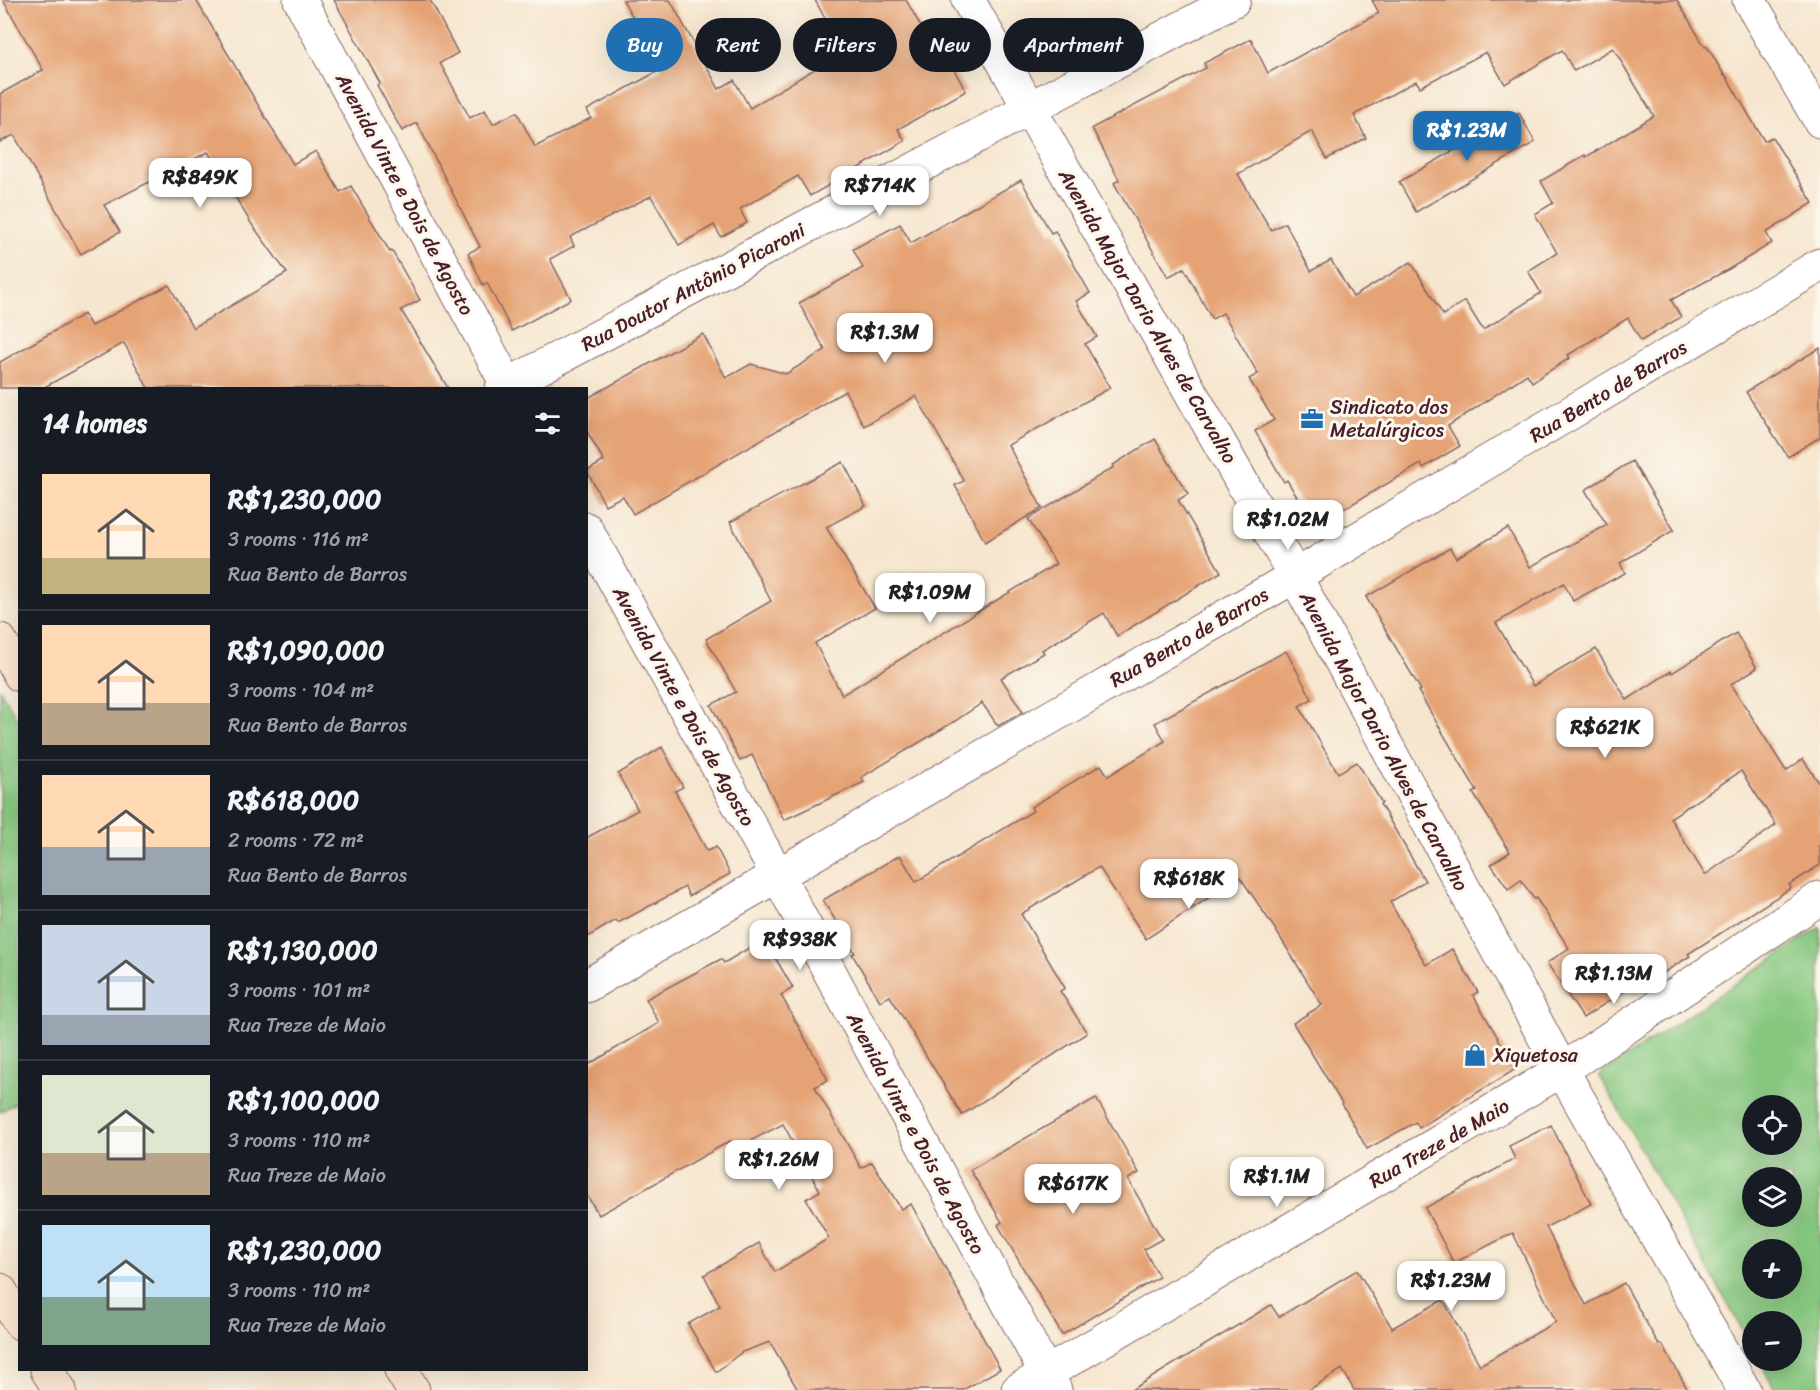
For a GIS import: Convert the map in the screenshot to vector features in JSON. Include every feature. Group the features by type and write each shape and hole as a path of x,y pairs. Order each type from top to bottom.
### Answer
{"street":[{"name":"Avenida Vinte e Dois de Agosto","path":"300,0 505,387"},
{"name":"Avenida Major Dario Alves de Carvalho","path":"968,0 1295,576 1562,1070 1744,1390"},
{"name":"Rua Doutor Antônio Picaroni","path":"508,387 1234,0"},
{"path":"1749,0 1820,121"},
{"name":"Rua Bento de Barros","path":"588,985 1295,576 1820,265"},
{"name":"Avenida Vinte e Dois de Agosto","path":"588,533 777,874 1051,1382"},
{"name":"Rua Treze de Maio","path":"1018,1390 1051,1382 1562,1070 1820,898"},
{"path":"0,1290 18,1320"},
{"path":"48,1371 60,1390"},
{"path":"402,1371 413,1390"}],"green space":[{"path":"0,689 18,720 18,1102 0,1112"},
{"path":"1820,927 1820,1390 1776,1390 1765,1371 1802,1371 1802,1311 1742,1311 1742,1329 1599,1075"}],"building":[{"path":"3,0 196,0 293,164 316,151 340,192 351,186 420,300 401,310 447,387 147,387 124,343 45,387 0,388 0,362 84,314 91,326 169,285 193,328 287,273 251,223 208,152 104,205 120,232 81,254 14,135 0,142 0,94 43,70"},
{"path":"334,0 430,0 458,53 440,63 470,118 485,110 493,124 517,112 535,147 591,118 587,110 657,72 683,72 683,24 695,45 695,72 710,72 719,89 734,80 750,108 810,72 897,72 897,18 825,18 815,0 906,0 916,18 909,18 909,72 955,72 966,91 898,129 905,141 810,196 798,176 740,209 747,223 721,237 714,225 679,245 651,196 570,237 574,246 550,259 571,299 512,331 487,283 483,285 468,253 480,247 417,123 402,131 377,85 380,83"},
{"path":"623,0 670,0 680,18 633,18"},
{"path":"1372,0 1677,0 1705,47 1707,46 1725,74 1764,141 1772,137 1813,203 1766,233 1772,243 1671,300 1681,317 1641,341 1628,318 1568,355 1570,358 1532,382 1527,374 1448,426 1460,446 1423,468 1421,464 1314,526 1287,480 1284,482 1255,431 1274,420 1249,379 1258,374 1223,313 1212,319 1184,268 1168,277 1114,183 1119,180 1092,128 1206,68 1204,63 1251,39 1268,73 1379,13","holes":["1613,48 1654,116 1541,181 1553,203 1535,214 1557,253 1528,271 1541,293 1483,330 1465,301 1443,315 1411,262 1353,297 1331,260 1311,271 1285,223 1271,230 1238,174 1312,131 1327,159 1366,138 1354,115 1416,81 1420,87 1486,52 1505,84 1562,50 1574,71"]},
{"path":"1519,113 1535,142 1416,212 1399,182"},
{"path":"1021,180 1051,233 1055,231 1090,293 1076,301 1097,337 1085,344 1110,388 1008,445 1042,508 985,542 955,485 964,481 916,396 864,426 845,391 633,514 623,496 605,505 588,473 588,470 604,461 588,433 588,398 703,334 726,378 751,364 786,374 825,350 799,303 863,268 853,249 900,224 911,243"},
{"path":"1820,348 1820,437 1788,457 1746,392"},
{"path":"1155,439 1188,494 1178,500 1221,572 1117,636 1104,613 1042,650 1044,653 1001,678 1023,712 998,726 982,703 862,777 864,782 784,820 752,755 740,761 711,705 736,692 706,639 771,601 730,522 843,462 866,506 826,527 875,608 815,643 842,695 1056,564 1028,519 1114,467 1113,465"},
{"path":"1632,461 1674,530 1620,563 1625,573 1573,601 1564,583 1496,623 1533,686 1596,649 1627,700 1736,633 1757,668 1731,684 1786,771 1803,759 1820,784 1820,865 1789,885 1791,888 1688,954 1690,956 1638,989 1635,984 1583,1018 1547,963 1569,948 1536,898 1534,899 1521,880 1508,889 1491,864 1510,852 1473,793 1477,791 1366,597 1450,548 1456,558 1508,528 1530,567 1607,525 1585,490","holes":["1741,771 1776,825 1705,875 1670,818"]},
{"path":"1286,651 1312,699 1299,706 1338,773 1357,762 1425,881 1390,902 1426,965 1452,949 1478,992 1473,995 1516,1069 1419,1128 1416,1122 1367,1149 1293,1023 1322,1005 1240,877 1146,939 1099,867 1021,914 1065,988 1060,991 1087,1033 962,1115 890,996 880,1001 852,954 855,953 823,900 900,855 916,882 1033,811 1031,807 1101,765 1108,776 1165,741 1155,723"},
{"path":"662,747 683,787 675,791 707,851 716,847 730,874 689,896 685,887 618,923 616,920 588,937 588,837 638,810 618,774"},
{"path":"764,939 793,988 781,995 828,1080 815,1087 861,1168 872,1162 901,1209 911,1204 1000,1369 963,1390 798,1390 770,1342 742,1352 716,1372 688,1324 720,1306 704,1275 759,1243 775,1272 829,1238 806,1199 820,1191 783,1124 735,1149 730,1141 599,1215 588,1197 588,1065 659,1023 646,999 721,959 724,963"},
{"path":"1096,1098 1139,1173 1128,1179 1162,1239 1144,1249 1159,1277 1062,1335 998,1225 1002,1222 970,1170"},
{"path":"1551,1125 1591,1204 1546,1227 1586,1305 1624,1283 1688,1390 1354,1390 1342,1369 1309,1390 1131,1390 1271,1305 1279,1317 1357,1270 1392,1328 1443,1300 1480,1365 1556,1322 1513,1233 1454,1263 1425,1208 1515,1159 1509,1146"}],"place":[{"name":"Sindicato dos Metalúrgicos","path":"1312,419"},
{"name":"Xiquetosa","path":"1475,1055"}]}
